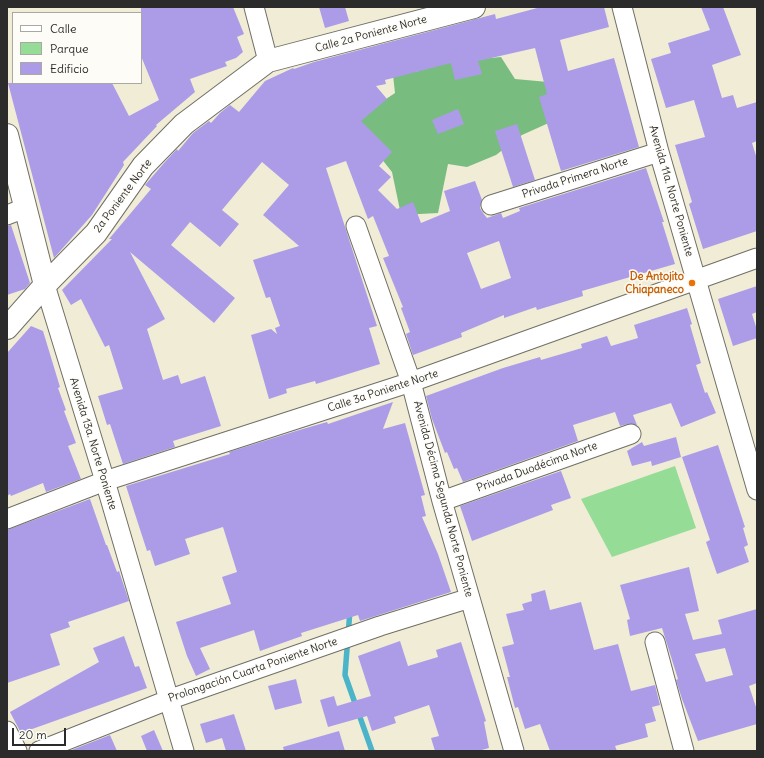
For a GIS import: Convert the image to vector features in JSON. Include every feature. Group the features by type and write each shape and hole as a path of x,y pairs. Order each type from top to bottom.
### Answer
{"street":[{"path":"254,7 268,61"},
{"name":"Calle 2a Poniente Norte","path":"268,61 474,7"},
{"name":"Avenida 11a. Norte Poniente","path":"622,7 659,152 757,490"},
{"name":"2a Poniente Norte","path":"7,328 45,285 96,233 143,166 184,124 268,61"},
{"name":"Avenida 13a. Norte Poniente","path":"7,135 16,211 45,285 105,481 184,751"},
{"name":"Privada Primera Norte","path":"491,205 659,152"},
{"name":"Avenida Décima Segunda Norte Poniente","path":"356,226 411,382 442,501 514,751"},
{"name":"Calle 3a Poniente Norte","path":"7,519 105,481 411,382 757,258"},
{"name":"Privada Duodécima Norte","path":"442,501 631,434"},
{"name":"Prolongación Cuarta Poniente Norte","path":"39,751 168,700 380,626 470,598"},
{"path":"655,642 684,751"},
{"path":"7,731 17,751"}],"green space":[{"path":"474,19 496,23 480,59 501,57 515,79 548,82 553,121 522,135 496,155 467,167 448,164 438,213 401,215 392,172 350,119 374,107 395,93 393,75 419,71 427,35 457,62"},
{"path":"675,466 696,528 612,557 581,499"}],"building":[{"path":"141,7 233,7 244,34 237,37 243,52 236,58 225,62 227,66 190,79 195,92 156,125 157,126 123,162 124,165 92,215 54,258 8,83 113,84 129,116 159,100 142,58"},
{"path":"319,7 345,7 349,21 325,28"},
{"path":"541,7 604,7 609,27 560,40 568,71 614,58 639,147 561,171 539,97 547,94 535,48 478,61 482,74 455,80 451,63 385,80 386,84 376,86 387,99 361,121 392,152 379,166 391,177 378,190 397,209 413,202 421,223 450,211 444,191 475,181 482,200 480,208 483,213 487,218 501,213 503,218 520,211 519,208 646,168 664,222 662,222 675,264 582,291 583,296 537,310 536,307 504,318 504,315 461,333 462,337 413,355 406,334 410,332 401,308 403,307 383,258 389,256 373,216 368,219 346,161 326,168 377,326 369,328 380,364 316,384 315,381 286,389 287,393 269,399 251,335 271,329 277,334 275,328 280,326 270,297 266,298 253,260 299,246 263,215 289,185 262,162 222,210 239,224 220,247 190,222 171,245 235,298 214,323 130,252 165,319 147,329 163,380 178,375 181,384 205,376 221,426 173,441 175,447 123,464 110,424 107,425 98,396 123,389 109,345 105,347 81,299 71,305 62,290 112,239 109,239 151,189 145,185 193,133 209,121 211,123 230,105 239,112 265,81 293,68 294,69 314,62 495,14 496,19","holes":["499,241 511,278 481,289 467,253"]},
{"path":"701,7 723,7 741,55 712,65 722,98 733,95 737,108 757,102 757,141 752,143 757,159 757,231 703,249 689,204 692,202 675,145 705,137 694,100 666,108 651,59 671,53 668,43 710,30"},
{"path":"458,109 464,124 438,134 432,120"},
{"path":"517,124 535,180 513,187 495,131"},
{"path":"11,225 30,283 25,289 7,295 7,226"},
{"path":"757,286 757,312 752,314 757,330 757,338 733,346 718,299"},
{"path":"687,308 692,324 690,325 701,363 696,365 705,393 707,392 716,413 681,427 671,403 633,415 637,425 628,424 620,426 615,412 573,425 578,441 463,482 457,468 454,469 447,452 445,453 432,419 426,396 503,368 540,357 541,360 582,348 581,344 607,336 611,346 638,338 634,325"},
{"path":"31,326 43,331 60,387 58,388 66,410 64,411 76,443 68,446 81,479 46,492 43,483 11,496 10,494 7,496 7,353"},
{"path":"393,402 383,429 405,423 425,495 421,496 426,516 422,517 438,554 451,592 360,621 358,615 301,633 302,636 260,651 254,630 200,648 210,669 196,676 187,656 176,622 231,604 222,577 237,572 223,527 185,539 190,554 155,566 150,550 147,551 126,486 230,454 229,452 327,422 328,424"},
{"path":"676,437 681,457 652,466 651,461 632,466 627,451 642,442 644,446"},
{"path":"718,445 745,527 743,528 748,545 744,547 749,562 717,574 706,542 710,540 682,457"},
{"path":"561,471 571,498 551,505 553,510 472,541 460,506"},
{"path":"90,499 106,545 117,572 119,571 129,601 68,622 70,627 50,634 60,665 7,683 7,530"},
{"path":"689,567 699,611 685,614 693,640 722,634 718,620 757,609 757,683 749,686 757,710 757,724 698,741 682,699 676,680 678,679 662,628 630,636 627,620 630,619 620,585","holes":["725,648 733,675 706,682 695,654"]},
{"path":"545,590 550,610 581,602 594,650 618,644 631,691 655,685 660,705 652,707 656,721 645,724 648,737 615,746 617,751 550,751 540,724 525,729 518,707 515,708 507,677 510,677 502,647 514,644 506,614 524,610 522,604 532,601 531,594"},
{"path":"124,636 135,667 139,666 147,688 21,733 10,712 99,662 93,648"},
{"path":"400,641 408,666 438,657 436,650 461,642 486,721 484,722 489,748 478,751 435,751 431,738 439,736 429,705 394,717 396,723 372,731 367,716 328,727 320,700 334,696 337,706 371,696 358,656"},
{"path":"296,679 302,703 275,710 268,686"},
{"path":"234,714 246,751 226,751 222,738 206,743 200,724"},
{"path":"154,730 163,751 147,751 141,736"},
{"path":"339,731 345,751 284,751 283,747"},
{"path":"110,735 117,751 69,751"}],"waterway":[{"path":"350,610 345,675 372,751"}],"place":[{"name":"De Antojito Chiapaneco","path":"692,283"}]}
